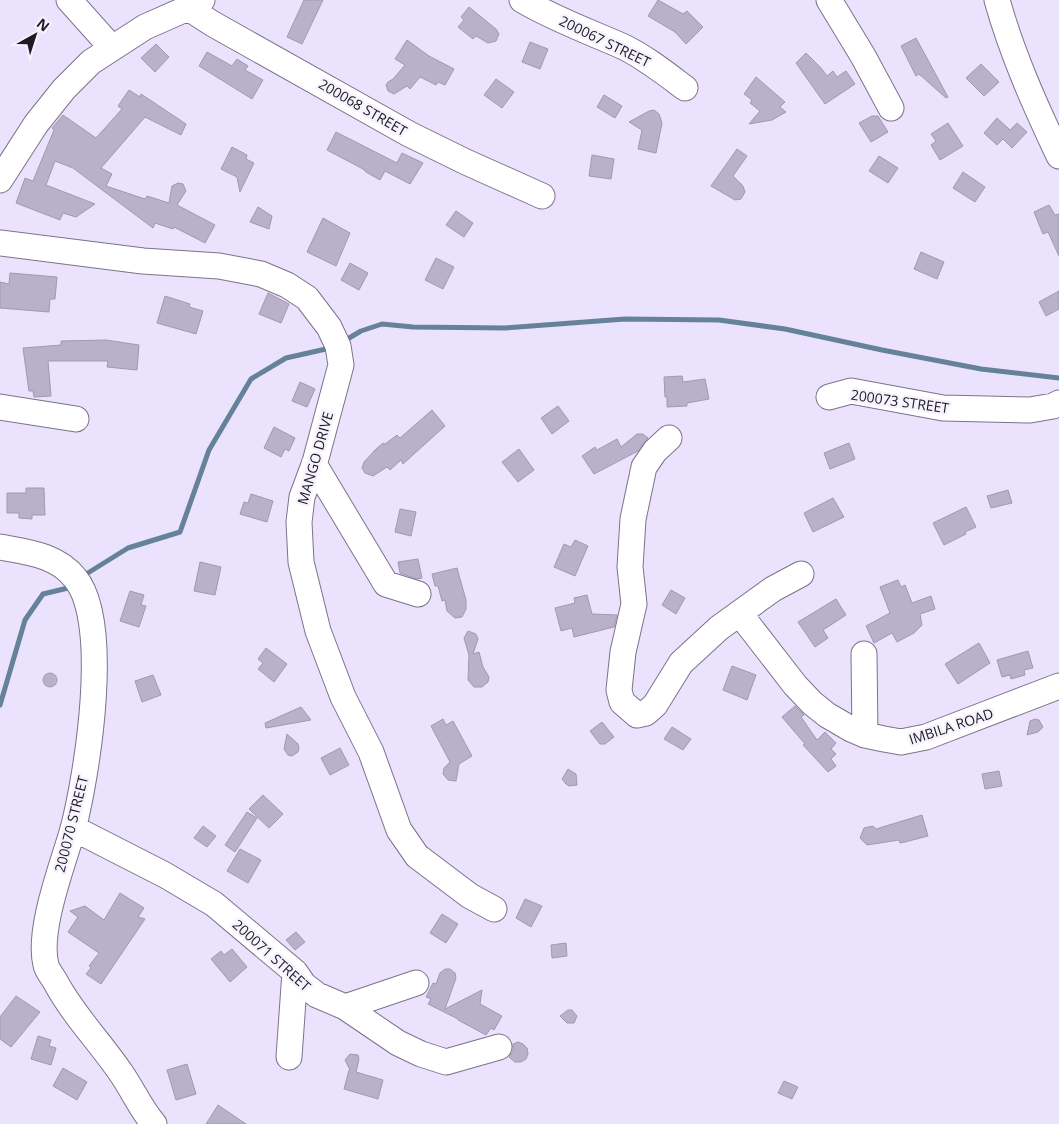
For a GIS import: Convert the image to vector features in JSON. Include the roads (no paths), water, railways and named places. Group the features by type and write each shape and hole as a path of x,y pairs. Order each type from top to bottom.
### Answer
{"street":[{"path":"69,0 112,48"},
{"name":"200067 STREET","path":"522,0 572,25 626,48 685,88"},
{"path":"829,0 863,56 891,108"},
{"path":"997,0 1003,22 1029,92 1059,156"},
{"path":"0,180 36,124 64,89 91,62 145,26 195,4"},
{"name":"200068 STREET","path":"195,4 213,24 409,134 542,196"},
{"name":"MANGO DRIVE","path":"0,243 143,261 219,266 261,274 287,285 307,298 329,327 338,346 341,365 314,464 302,497 299,522 301,562 318,631 343,697 370,752 399,830 417,856 470,896 494,909"},
{"name":"200073 STREET","path":"829,397 851,391 943,408 1030,410 1053,406 1059,402"},
{"path":"0,407 76,419"},
{"path":"669,438 655,451 644,467 632,518 630,567 634,604 623,652 619,690 622,702 637,715 646,713 654,705 686,657 719,628 773,589 801,574"},
{"path":"314,464 386,584 418,594"},
{"name":"200070 STREET","path":"0,547 29,552 54,560 74,576 83,588 89,608 94,640 91,735 73,828 61,865 49,915 44,943 46,966 62,995 122,1073 145,1113 154,1124"},
{"name":"IMBILA ROAD","path":"740,614 795,685 812,703 827,715 865,735 901,742 926,737 1059,686"},
{"path":"864,654 865,735"},
{"name":"200071 STREET","path":"73,828 165,875 214,904 295,972 304,985 317,995 345,1007 398,1044 446,1062 499,1047"},
{"path":"289,1057 295,972"},
{"path":"345,1007 416,983"}],"waterway":[{"path":"344,341 361,331 382,324 413,327 505,328 625,319 719,320 785,329 981,369 1059,378"},
{"path":"83,576 128,548 180,532 209,450 251,379 286,358 326,349"},
{"path":"0,705 25,620 43,594 68,588"}]}
